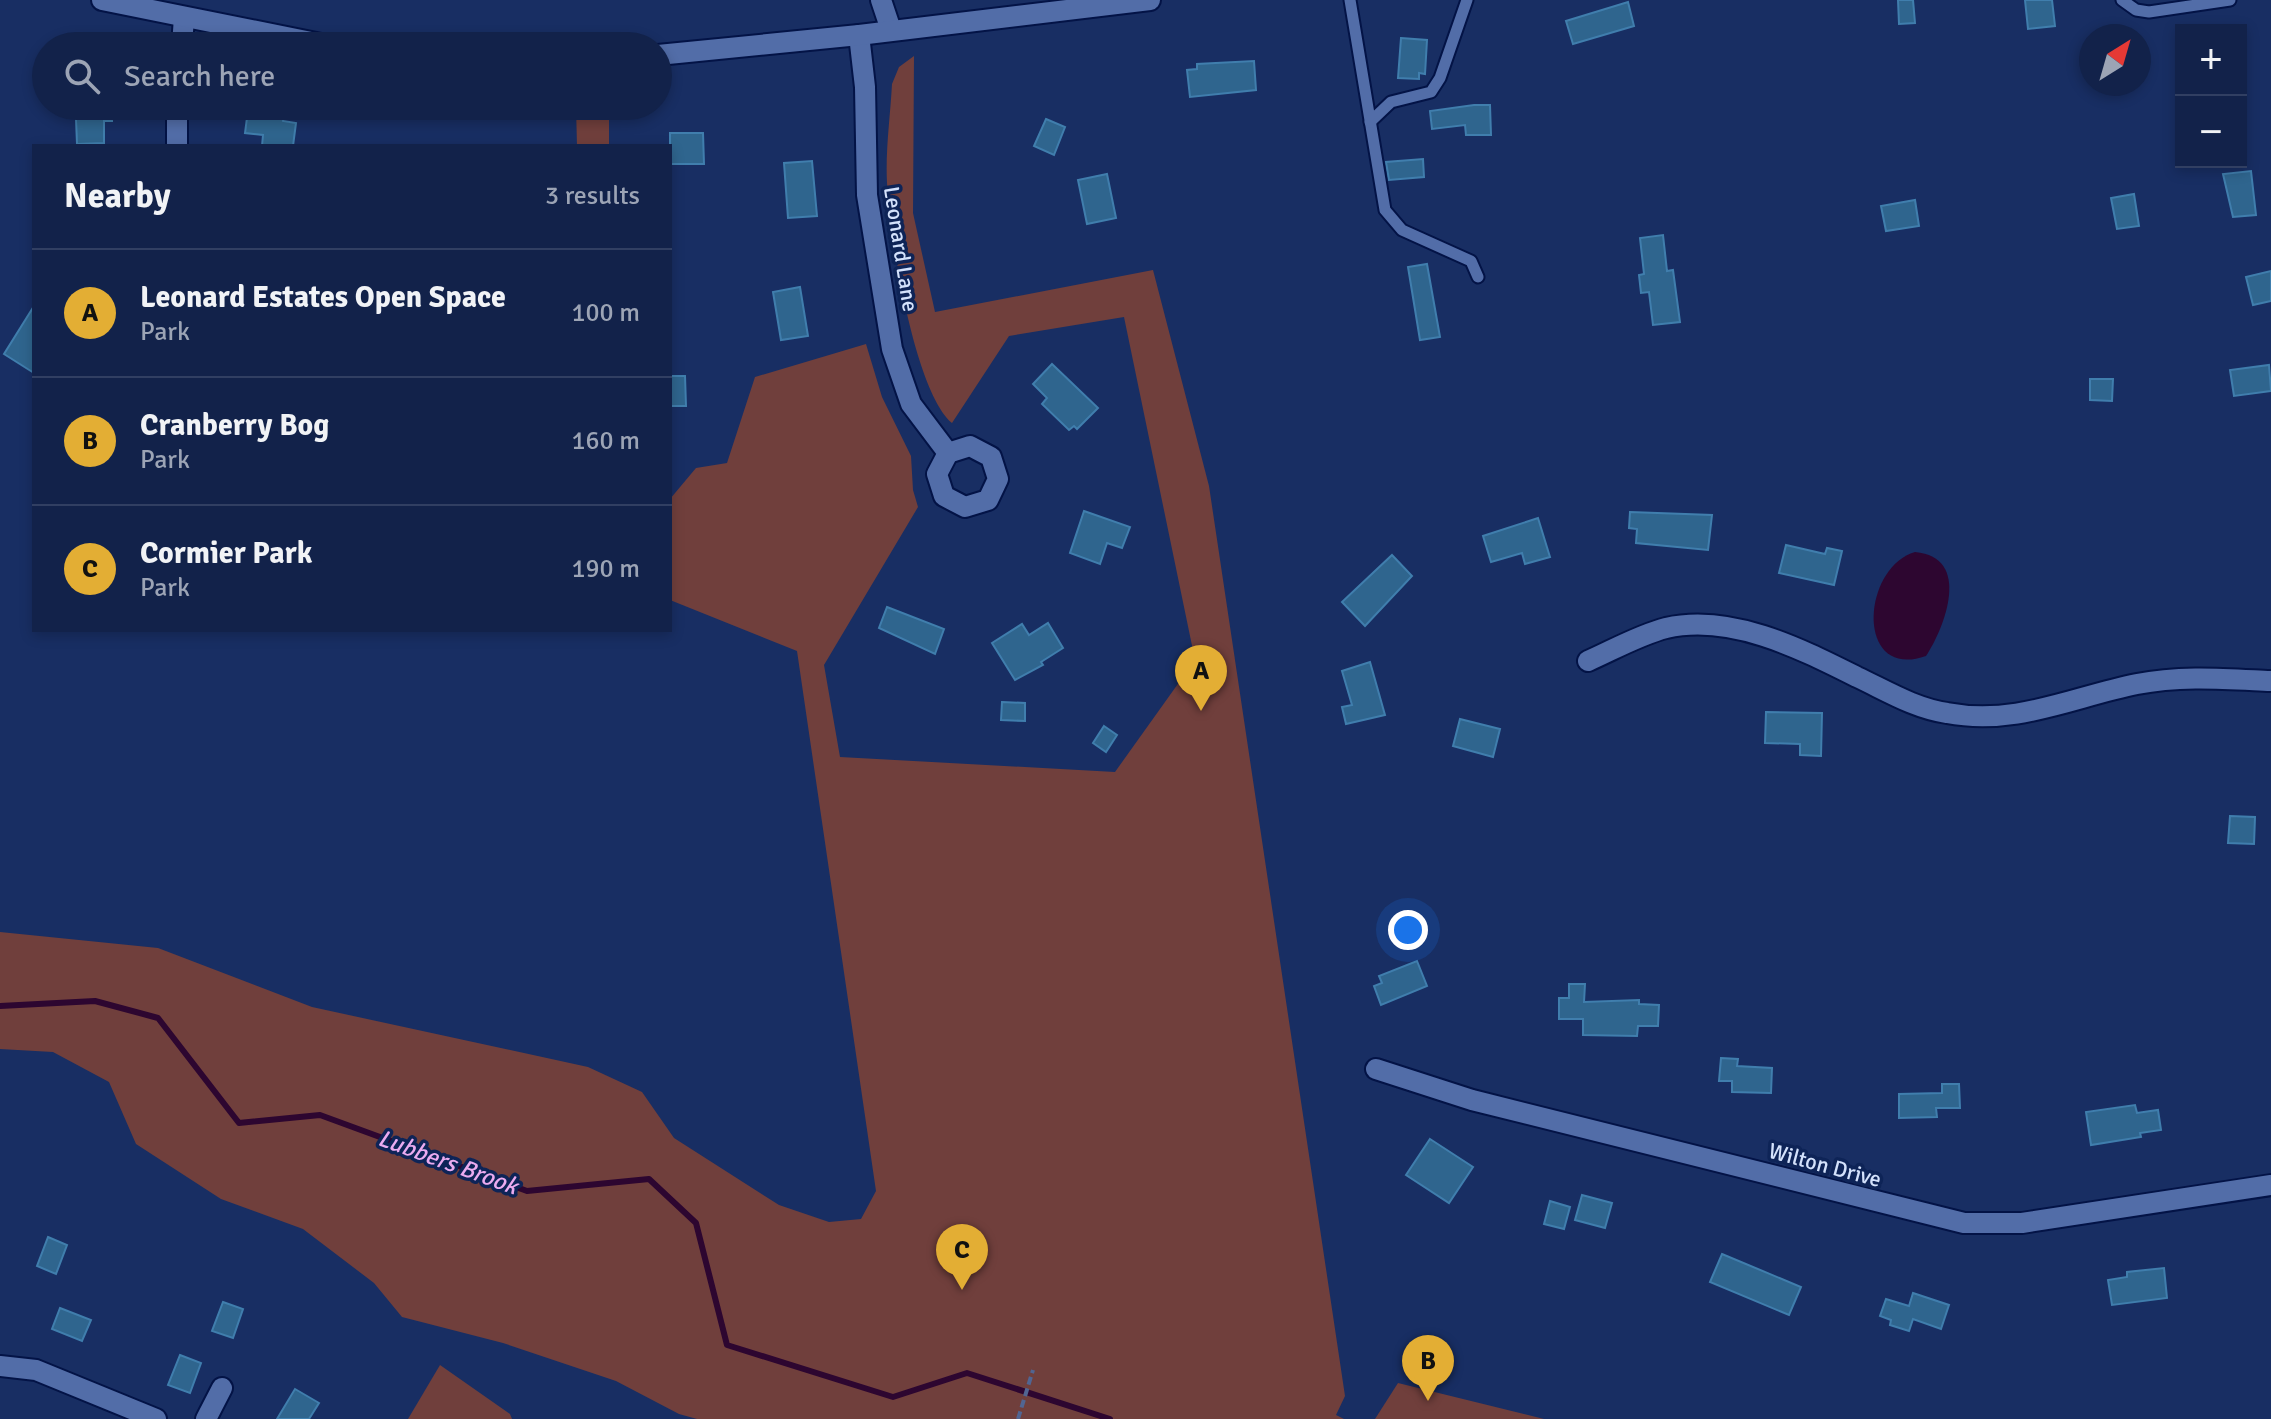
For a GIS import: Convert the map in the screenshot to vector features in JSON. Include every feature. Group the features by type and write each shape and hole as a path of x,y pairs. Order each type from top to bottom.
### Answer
{"street":[{"path":"102,0 260,32"},
{"path":"881,0 891,30"},
{"path":"672,54 1150,0"},
{"path":"183,32 184,17"},
{"name":"Leonard Lane","path":"859,35 865,87 867,195 892,349 911,404 948,453"},
{"path":"177,120 177,144"},
{"path":"1588,661 1663,629 1688,624 1713,626 1778,641 1916,705 1945,713 1985,717 2046,710 2137,684 2169,680 2271,681"},
{"name":"Wilton Drive","path":"1376,1069 1472,1100 1964,1223 2022,1223 2271,1185"},
{"path":"0,1366 36,1370 156,1419"},
{"path":"206,1419 222,1388"}],"lane":[{"path":"1350,0 1360,77 1385,210 1402,230 1471,261 1478,277"},
{"path":"1370,122 1391,102 1431,92 1440,78 1467,0"},
{"path":"2122,0 2146,12 2230,0"}],"path":[{"path":"1018,1419 1033,1370"}],"shaded area":[{"path":"914,56 913,213 935,312 1153,270 1209,486 1345,1396 1336,1415 1344,1419 697,1419 679,1414 616,1381 503,1343 402,1317 374,1283 303,1229 221,1199 136,1144 109,1082 53,1052 0,1049 0,932 158,948 312,1007 588,1067 642,1092 674,1138 779,1205 829,1222 861,1219 876,1191 797,651 672,601 672,497 696,468 727,463 755,377 866,344 882,397 911,456 913,490 918,507 824,665 840,757 1115,772 1195,660 1124,317 1009,336 952,423 939,406 927,381 908,316 890,218 887,154 892,84 899,67"},
{"path":"576,120 609,120 609,144 577,144"},
{"path":"1915,552 1933,557 1943,566 1949,579 1949,595 1940,628 1926,656 1903,659 1887,653 1877,638 1874,619 1876,599 1884,579 1897,562"},
{"path":"440,1365 510,1414 512,1419 408,1419"},
{"path":"1398,1383 1544,1419 1375,1419"}],"building":[{"path":"1898,0 1913,0 1915,23 1899,24"},
{"path":"2025,0 2052,0 2055,26 2028,29"},
{"path":"1628,2 1634,26 1573,44 1566,21"},
{"path":"1401,38 1427,40 1425,74 1419,73 1419,79 1398,78"},
{"path":"1254,61 1256,90 1190,97 1187,70 1197,69 1197,64"},
{"path":"1490,105 1491,135 1466,135 1465,125 1432,129 1430,111"},
{"path":"1046,119 1065,127 1054,155 1034,146"},
{"path":"76,120 112,120 104,121 104,143 77,144"},
{"path":"247,120 296,123 293,144 262,144 263,135 245,133"},
{"path":"670,133 703,133 704,164 672,164"},
{"path":"1423,159 1424,177 1389,180 1386,162"},
{"path":"812,161 817,216 788,218 784,163"},
{"path":"2251,171 2256,215 2233,217 2223,174"},
{"path":"1107,174 1116,218 1087,224 1078,180"},
{"path":"2134,194 2139,226 2117,229 2111,198"},
{"path":"1915,200 1919,226 1886,231 1881,206"},
{"path":"1663,235 1667,271 1673,270 1680,322 1653,325 1649,292 1641,293 1639,275 1644,274 1640,238"},
{"path":"1427,264 1440,337 1420,340 1408,267"},
{"path":"2271,271 2271,301 2253,305 2246,277"},
{"path":"800,287 808,336 781,340 773,292"},
{"path":"32,309 32,372 4,354"},
{"path":"1052,364 1098,408 1077,429 1074,426 1069,430 1042,404 1047,398 1033,384"},
{"path":"2269,365 2271,391 2234,396 2230,370"},
{"path":"672,376 685,376 686,406 672,406"},
{"path":"2090,379 2113,379 2112,401 2090,400"},
{"path":"1084,511 1130,527 1122,548 1107,543 1100,564 1070,553"},
{"path":"1630,512 1712,515 1708,550 1636,543 1637,529 1629,528"},
{"path":"1538,518 1550,557 1525,564 1522,553 1491,562 1483,536"},
{"path":"1786,545 1825,554 1827,548 1842,551 1834,585 1779,573"},
{"path":"1392,555 1412,576 1365,626 1342,602"},
{"path":"887,607 944,629 935,654 879,628"},
{"path":"1048,623 1063,648 1041,662 1043,665 1015,680 992,643 1022,624 1029,635"},
{"path":"1370,662 1385,715 1346,724 1342,707 1352,705 1342,671"},
{"path":"1002,702 1025,703 1025,721 1001,720"},
{"path":"1766,712 1822,713 1821,756 1800,755 1800,744 1765,743"},
{"path":"1460,719 1500,729 1493,757 1453,746"},
{"path":"1104,726 1117,735 1106,752 1093,743"},
{"path":"2230,816 2255,817 2254,844 2228,843"},
{"path":"1417,961 1427,986 1381,1005 1374,986 1382,983 1379,976"},
{"path":"1569,984 1585,984 1584,1002 1639,1000 1639,1004 1659,1005 1658,1026 1638,1026 1637,1036 1583,1035 1583,1019 1559,1019 1559,998 1569,998"},
{"path":"1721,1058 1738,1059 1737,1066 1772,1068 1771,1093 1732,1092 1732,1081 1719,1081"},
{"path":"1942,1084 1959,1084 1960,1108 1936,1108 1937,1117 1899,1118 1899,1094 1942,1093"},
{"path":"2135,1105 2137,1113 2158,1110 2161,1130 2140,1133 2141,1137 2091,1145 2086,1112"},
{"path":"1430,1139 1473,1167 1449,1203 1406,1175"},
{"path":"1582,1195 1612,1203 1605,1228 1575,1220"},
{"path":"1550,1201 1570,1207 1564,1229 1544,1224"},
{"path":"48,1237 67,1245 56,1274 37,1266"},
{"path":"1722,1254 1801,1287 1789,1315 1710,1282"},
{"path":"2164,1268 2167,1298 2112,1305 2108,1280 2127,1277 2127,1272"},
{"path":"1913,1293 1949,1305 1941,1329 1913,1319 1909,1331 1890,1325 1891,1320 1880,1316 1886,1299 1909,1306"},
{"path":"223,1302 243,1309 233,1338 212,1331"},
{"path":"60,1308 91,1320 82,1341 52,1329"},
{"path":"180,1355 201,1363 190,1393 168,1385"},
{"path":"295,1389 319,1403 309,1419 277,1419"}],"waterway":[{"name":"Lubbers Brook","path":"0,1006 95,1001 158,1018 239,1123 320,1115 527,1191 649,1179 696,1223 727,1345 893,1397 967,1373 1110,1419"}],"place":[{"name":"Leonard Estates Open Space","path":"1201,711"},
{"name":"Cormier Park","path":"962,1290"},
{"name":"Cranberry Bog","path":"1428,1401"}]}
